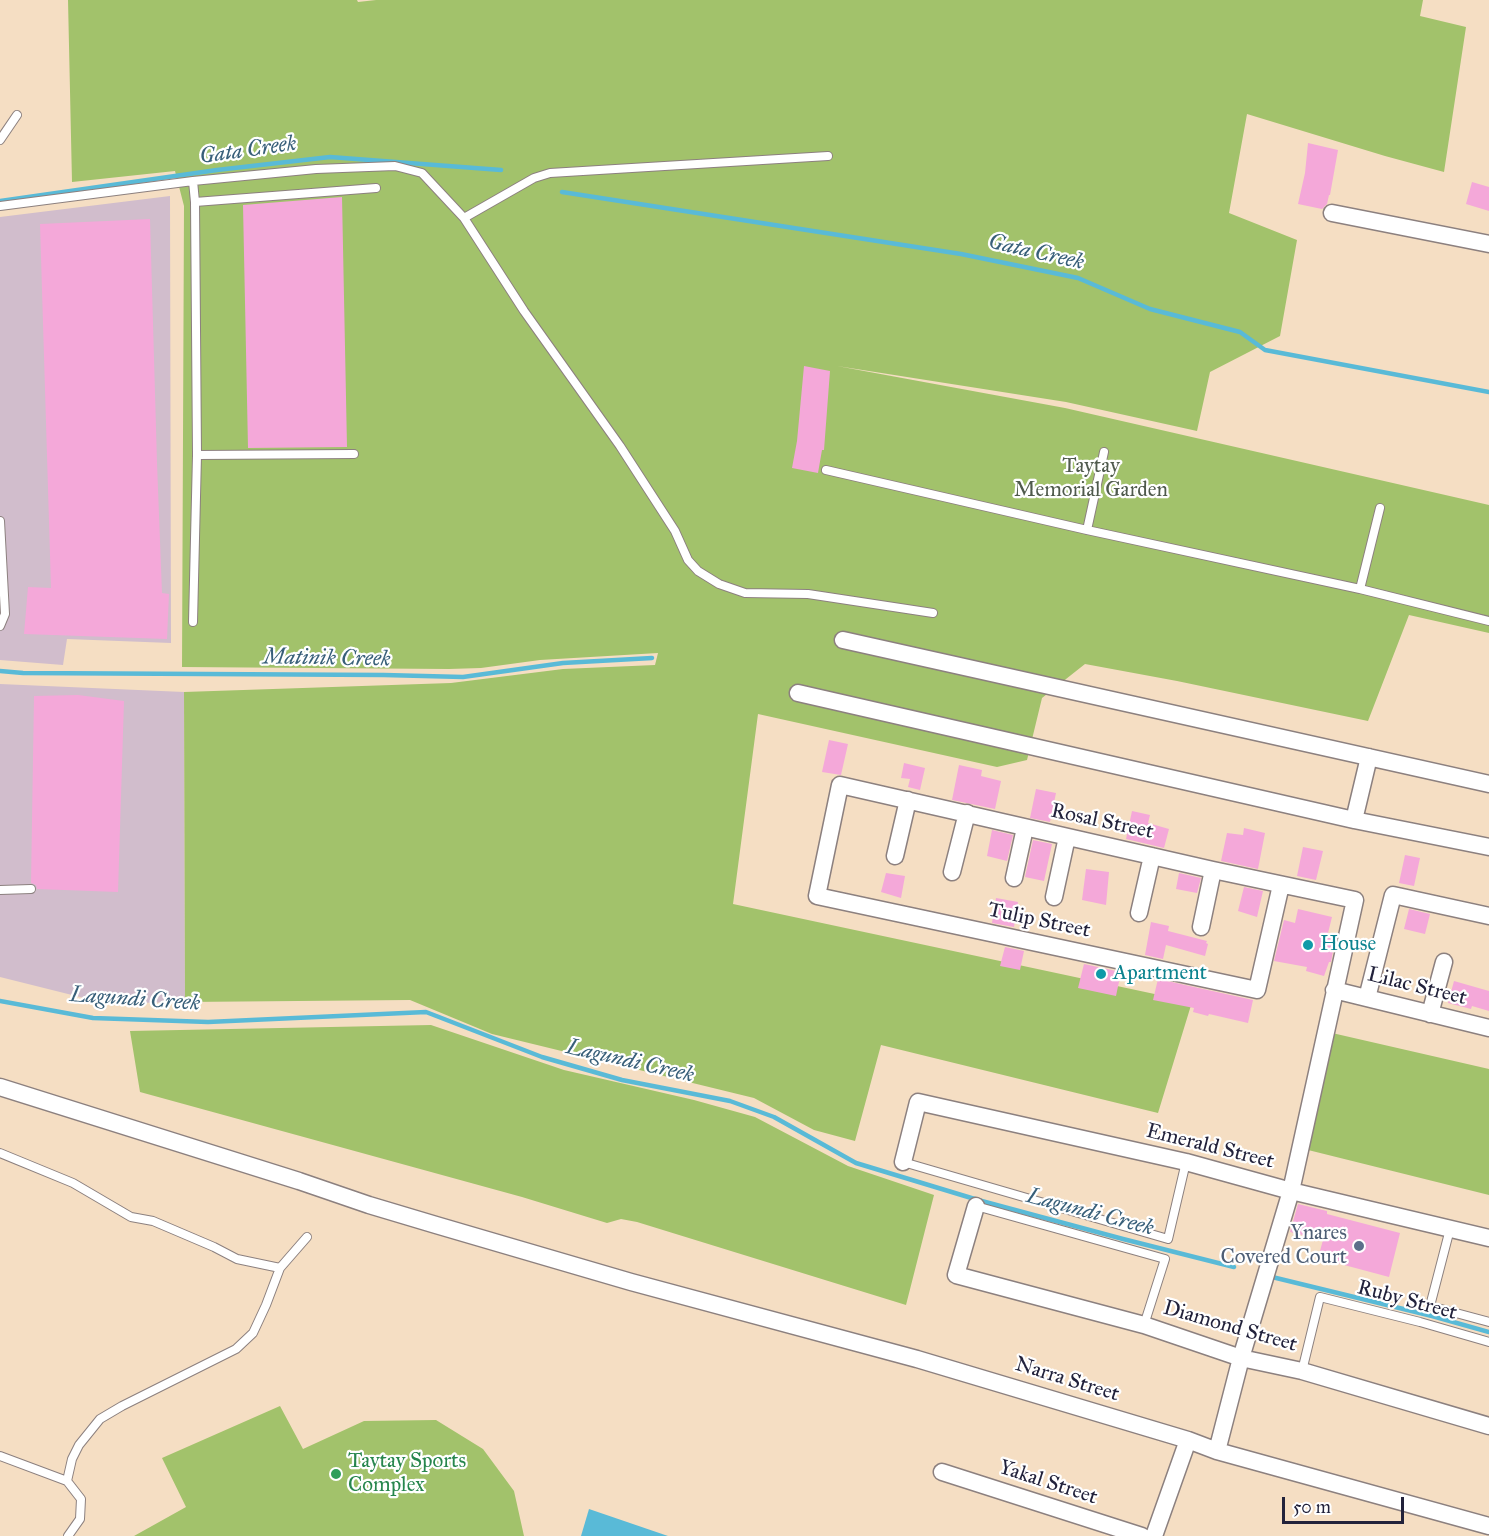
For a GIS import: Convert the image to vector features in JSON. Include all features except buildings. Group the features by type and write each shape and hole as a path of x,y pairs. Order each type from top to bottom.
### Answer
{"street":[{"path":"1332,213 1489,244"},
{"path":"843,640 1489,784"},
{"path":"798,693 1354,820 1489,847"},
{"path":"1354,820 1369,757"},
{"name":"Rosal Street","path":"840,784 1025,828 1355,900 1334,990"},
{"name":"Tulip Street","path":"840,784 817,896 1257,990 1281,885"},
{"path":"895,856 908,800"},
{"path":"952,872 967,813"},
{"path":"1014,878 1025,828"},
{"path":"1053,897 1067,837"},
{"path":"1139,913 1152,856"},
{"path":"1201,927 1213,870"},
{"path":"1367,998 1393,895 1489,916"},
{"path":"1430,1014 1444,962"},
{"path":"1217,1452 1241,1358 1291,1191 1334,990"},
{"name":"Lilac Street","path":"1334,990 1489,1028"},
{"name":"Narra Street","path":"0,1087 288,1177 369,1205 631,1282 916,1359 1188,1440 1217,1452 1489,1526"},
{"name":"Emerald Street","path":"903,1162 918,1102 1186,1162 1291,1191 1489,1238"},
{"name":"Diamond Street","path":"976,1206 956,1275 1144,1325 1241,1358 1302,1371 1489,1426"},
{"path":"1154,1536 1188,1440"},
{"name":"Yakal Street","path":"942,1472 1142,1536"}],"lane":[{"path":"0,140 17,115"},
{"path":"464,218 534,177 550,173 828,156"},
{"path":"0,206 193,181 316,169 395,166 422,173 464,218 524,311 620,446 675,531 687,560 698,571 719,585 745,593 808,594 933,613"},
{"path":"193,181 197,456 193,622"},
{"path":"195,202 376,188"},
{"path":"1087,530 1104,452"},
{"path":"197,456 354,454"},
{"path":"826,470 1360,589 1489,621"},
{"path":"1360,589 1380,508"},
{"path":"0,521 5,614 0,626"},
{"path":"0,890 31,889"},
{"path":"0,1153 73,1183 131,1217 153,1221 237,1259 280,1268"},
{"path":"903,1162 1168,1239 1186,1162"},
{"path":"976,1206 1165,1259 1144,1325"},
{"path":"1450,1229 1430,1306 1489,1322"},
{"path":"67,1481 72,1460 79,1445 100,1419 236,1349 253,1333 280,1268 306,1237"},
{"name":"Ruby Street","path":"1302,1371 1320,1297 1489,1342"},
{"path":"0,1456 67,1481 81,1499 80,1519 68,1536"}],"shaded area":[{"path":"170,196 171,643 67,639 63,665 0,660 0,217"},
{"path":"0,684 184,692 185,1002 131,1003 88,999 0,977"}],"green space":[{"name":"Taytay Memorial Garden","path":"68,0 357,0 358,2 376,0 1423,0 1420,16 1466,27 1444,172 1247,114 1229,213 1297,240 1280,336 1210,372 1197,431 1066,402 837,366 1065,408 1489,505 1489,633 1409,615 1368,721 1085,664 1042,698 1027,760 997,767 758,714 733,904 1192,1002 1158,1113 881,1045 855,1141 814,1130 754,1098 492,1034 410,1000 185,1002 184,692 451,683 563,669 655,665 658,653 540,660 481,668 449,669 182,667 184,206 175,171 72,182"},
{"path":"431,1025 564,1070 694,1100 755,1117 848,1166 934,1195 906,1305 637,1222 621,1219 607,1223 522,1197 140,1092 130,1031"},
{"path":"1319,1030 1489,1069 1489,1195 1292,1146"},
{"name":"Taytay Sports Complex","path":"280,1406 303,1449 364,1421 436,1420 483,1449 514,1491 524,1536 134,1536 186,1507 162,1458"}],"water":[{"path":"589,1509 668,1536 581,1536"}],"waterway":[{"name":"Gata Creek","path":"0,201 217,170 330,157 501,170"},
{"name":"Gata Creek","path":"562,192 961,254 1078,278 1150,309 1240,332 1265,350 1489,392"},
{"name":"Matinik Creek","path":"0,671 463,677 563,663 652,658"},
{"name":"Lagundi Creek","path":"0,1001 93,1018 208,1022 426,1012 542,1057 622,1080 730,1101 774,1117 856,1163 978,1200 1234,1267"},
{"name":"Lagundi Creek","path":"1268,1276 1489,1332"}],"place":[{"name":"House","path":"1308,945"},
{"name":"Apartment","path":"1101,974"},
{"name":"Ynares Covered Court","path":"1359,1246"},
{"name":"Taytay Sports Complex","path":"336,1474"}]}
